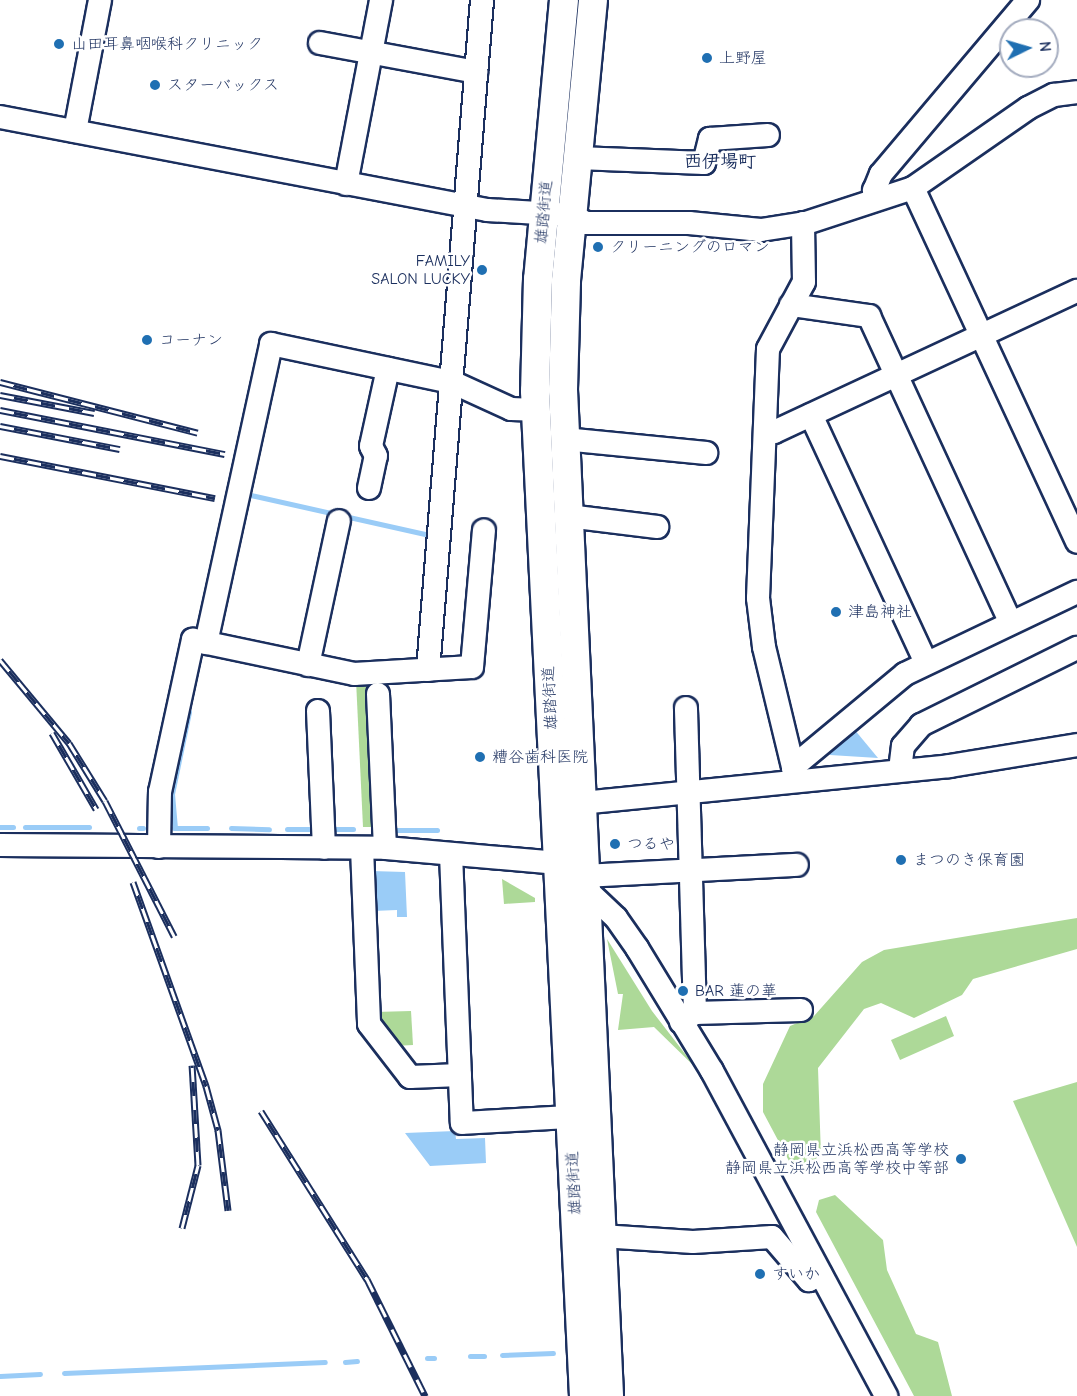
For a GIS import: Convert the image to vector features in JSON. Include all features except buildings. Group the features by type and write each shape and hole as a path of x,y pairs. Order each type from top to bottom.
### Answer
{"main road":[{"name":"雄踏街道","path":"564,0 536,316 536,410 584,1396"},
{"name":"雄踏街道","path":"592,0 564,318 564,439 609,1396"}],"street":[{"path":"75,131 100,0"},
{"path":"346,184 381,0"},
{"path":"428,670 482,0"},
{"path":"877,199 874,190 881,174 1028,0"},
{"path":"320,43 476,72"},
{"path":"0,117 466,207 572,215 586,223 689,223 738,230 803,223 913,188 1034,104 1077,92"},
{"path":"578,158 704,163 710,139 768,135"},
{"path":"913,188 1077,542"},
{"path":"794,774 760,622 768,349 804,282 803,223"},
{"path":"765,432 774,432 1077,292"},
{"path":"791,305 869,316 1011,623"},
{"path":"207,643 271,344 452,382 511,409 536,410"},
{"path":"369,488 376,456 371,446 388,369"},
{"path":"811,415 926,663"},
{"path":"564,439 706,453"},
{"path":"568,516 657,527"},
{"path":"308,665 339,521"},
{"path":"159,847 160,792 193,640 354,674 472,667 484,531"},
{"path":"794,774 898,679 926,663 1077,592"},
{"path":"900,770 903,746 921,725 1077,648"},
{"path":"384,707 385,848"},
{"path":"686,708 691,872 688,1018"},
{"path":"320,711 324,848"},
{"path":"581,803 689,794 794,774 900,770 1077,745"},
{"path":"0,845 385,848 558,862 585,882 628,932 688,1018 886,1396"},
{"path":"362,848 369,1024 410,1077 460,1075"},
{"path":"451,854 462,1123 571,1117"},
{"path":"585,882 691,872 797,866"},
{"path":"688,1018 801,1010"},
{"path":"780,1197 773,1201 772,1237 809,1280 821,1274"},
{"path":"601,1236 693,1242 772,1237"}],"green space":[{"path":"371,679 378,827 363,827 356,680"},
{"path":"502,879 535,898 535,902 504,904"},
{"path":"1077,918 1077,949 973,979 962,995 914,1018 881,1003 864,1009 818,1068 821,1156 803,1166 789,1161 763,1112 763,1084 790,1026 814,1016 862,962 884,950"},
{"path":"607,939 652,1011 696,1068 654,1027 618,1030 623,994 618,994"},
{"path":"411,1011 413,1045 394,1046 375,1012"},
{"path":"946,1016 954,1036 900,1060 891,1040"},
{"path":"1077,1082 1077,1247 1013,1101"},
{"path":"835,1195 883,1240 887,1270 916,1334 938,1342 952,1396 914,1396 816,1212 819,1200"}],"water":[{"path":"854,729 878,758 830,755 827,751"},
{"path":"371,871 405,872 407,917 397,917 397,910 373,911"},
{"path":"455,1131 456,1139 485,1138 486,1163 430,1166 405,1133"}],"waterway":[{"path":"246,494 430,535"},
{"path":"175,828 172,794 189,712"},
{"path":"0,827 13,827"},
{"path":"25,827 89,827"},
{"path":"174,828 207,828"},
{"path":"231,828 269,829"},
{"path":"287,829 314,829"},
{"path":"335,829 353,829"},
{"path":"393,830 437,830"},
{"path":"502,1355 553,1353"},
{"path":"470,1356 484,1356"},
{"path":"427,1358 434,1358"},
{"path":"345,1362 357,1361"},
{"path":"64,1373 325,1362"},
{"path":"0,1376 40,1374"}],"railway":[{"path":"0,382 198,433"},
{"path":"0,395 94,413"},
{"path":"0,410 225,454"},
{"path":"0,426 120,449"},
{"path":"0,456 215,498"},
{"path":"0,660 69,743 105,801 174,936"},
{"path":"52,733 96,809"},
{"path":"133,882 206,1086 218,1130 228,1210"},
{"path":"182,1228 198,1165 192,1065"},
{"path":"261,1111 367,1279 425,1396"}],"place":[{"name":"山田耳鼻咽喉科クリニック","path":"59,44"},
{"name":"上野屋","path":"707,58"},
{"name":"スターバックス","path":"155,85"},
{"name":"クリーニングのロマン","path":"598,247"},
{"name":"FAMILY SALON LUCKY","path":"482,270"},
{"name":"コーナン","path":"147,340"},
{"name":"津島神社","path":"836,612"},
{"name":"糟谷歯科医院","path":"480,757"},
{"name":"つるや","path":"615,844"},
{"name":"まつのき保育園","path":"901,860"},
{"name":"BAR 蓮の華","path":"683,991"},
{"name":"静岡県立浜松西高等学校 静岡県立浜松西高等学校中等部","path":"961,1159"},
{"name":"すいか","path":"760,1274"}],"district":[{"name":"西伊場町","path":"720,162"}]}
